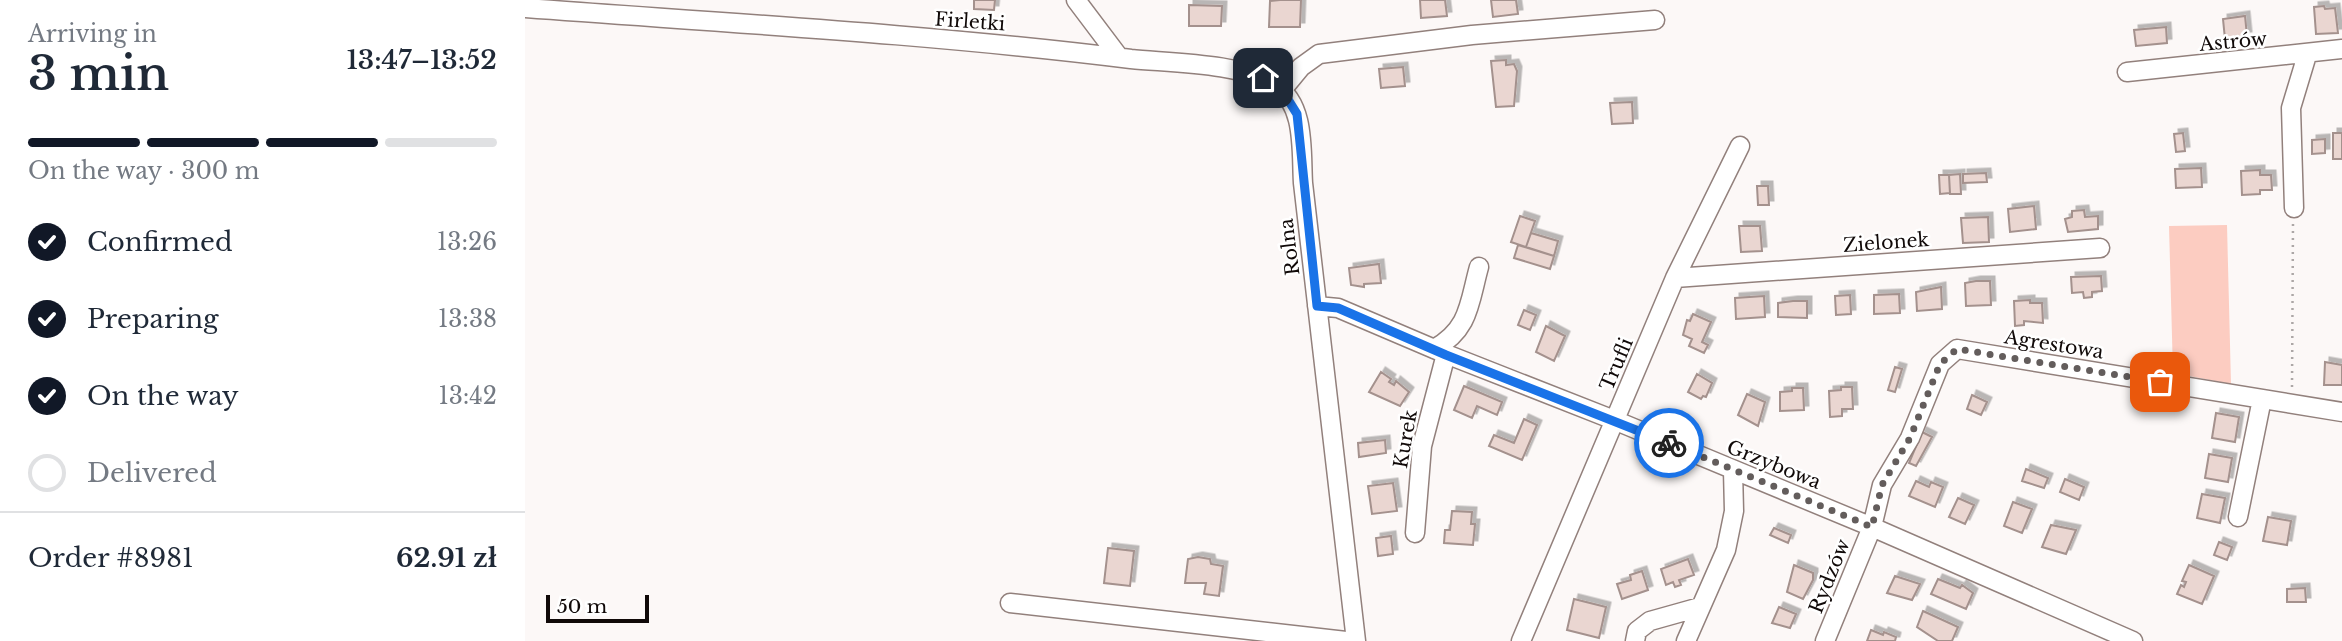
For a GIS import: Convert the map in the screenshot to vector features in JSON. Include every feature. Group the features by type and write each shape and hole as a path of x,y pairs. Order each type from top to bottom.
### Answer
{"street":[{"path":"1076,0 1119,57 1243,73 1263,78 1282,90 1301,67 1319,54 1472,34 1655,20"},
{"name":"Firletki","path":"525,8 602,7 1038,47 1119,57"},
{"name":"Astrów","path":"2127,72 2307,55 2342,49"},
{"path":"2294,208 2291,108 2307,55"},
{"name":"Rolna","path":"1282,90 1291,102 1299,125 1356,641"},
{"name":"Trufli","path":"1521,641 1675,278 1740,146"},
{"name":"Zielonek","path":"1675,278 2100,248"},
{"path":"1472,364 1464,353 1461,339 1479,267"},
{"name":"Grzybowa","path":"1317,306 1338,308 1872,527 2099,635 2133,641"},
{"path":"1440,352 1463,325"},
{"name":"Agrestowa","path":"1872,527 1882,485 1910,438 1940,364 1957,349 2342,412"},
{"name":"Kurek","path":"1415,533 1422,446 1440,352"},
{"path":"2238,517 2262,398"},
{"path":"1686,641 1726,550 1734,510 1733,470"},
{"name":"Rydzów","path":"1825,641 1872,527"},
{"path":"1010,603 1346,641"},
{"path":"1635,641 1637,631 1650,621 1700,607"}],"path":[{"path":"2292,403 2294,208"}],"shaded area":[{"path":"2227,225 2231,384 2173,373 2169,226"}],"building":[{"path":"974,0 995,0 994,10 974,9"},
{"path":"1301,0 1300,27 1269,27 1270,1"},
{"path":"1420,0 1445,0 1447,16 1421,18"},
{"path":"1491,0 1516,0 1518,14 1493,17"},
{"path":"1189,5 1222,6 1221,26 1189,26"},
{"path":"2324,6 2325,9 2335,8 2338,33 2316,34 2314,7"},
{"path":"2245,16 2247,36 2225,39 2223,19"},
{"path":"2166,27 2167,43 2136,46 2134,30"},
{"path":"1506,60 1506,65 1514,64 1517,71 1514,106 1496,107 1491,61"},
{"path":"1403,67 1405,86 1381,88 1379,69"},
{"path":"1632,102 1633,123 1612,124 1610,103"},
{"path":"2183,133 2185,151 2176,152 2174,134"},
{"path":"2333,133 2342,133 2342,159 2333,159"},
{"path":"2325,139 2325,153 2312,154 2312,140"},
{"path":"2201,168 2202,187 2176,188 2175,169"},
{"path":"2260,170 2260,175 2271,175 2272,190 2242,195 2241,171"},
{"path":"1986,173 1987,182 1963,183 1963,174"},
{"path":"1960,174 1961,194 1950,194 1949,175"},
{"path":"1939,175 1949,175 1950,193 1940,194"},
{"path":"1757,186 1768,186 1769,205 1758,205"},
{"path":"2034,206 2036,229 2010,232 2008,209"},
{"path":"2084,210 2085,217 2098,216 2098,229 2068,232 2065,219 2072,217 2072,211"},
{"path":"1520,216 1535,221 1526,247 1511,242"},
{"path":"1988,217 1989,242 1963,243 1961,218"},
{"path":"1739,226 1760,226 1762,251 1741,252"},
{"path":"1531,233 1558,241 1554,256 1526,247"},
{"path":"1518,245 1554,256 1550,269 1514,258"},
{"path":"1379,264 1381,283 1364,284 1364,287 1351,285 1349,268"},
{"path":"2101,276 2102,291 2092,292 2092,297 2084,298 2083,292 2072,293 2071,277"},
{"path":"1990,281 1991,305 1966,306 1965,283"},
{"path":"1941,287 1942,309 1917,311 1916,292"},
{"path":"1899,294 1900,313 1874,314 1874,295"},
{"path":"1850,295 1851,314 1836,315 1835,296"},
{"path":"1764,296 1765,317 1736,319 1735,298"},
{"path":"2030,300 2030,303 2042,303 2043,323 2024,321 2024,325 2015,326 2014,301"},
{"path":"1807,301 1807,318 1778,317 1778,303"},
{"path":"1524,310 1536,315 1530,330 1518,325"},
{"path":"1693,314 1711,322 1702,342 1708,345 1704,353 1689,346 1692,339 1683,335 1687,320 1690,321"},
{"path":"1546,326 1565,336 1554,361 1536,352"},
{"path":"2325,362 2342,365 2342,385 2324,385"},
{"path":"1895,367 1902,369 1895,392 1888,390"},
{"path":"1381,372 1391,379 1389,382 1394,385 1396,381 1409,392 1400,406 1369,392"},
{"path":"1697,374 1712,383 1706,397 1701,399 1688,392"},
{"path":"1464,386 1502,402 1497,415 1477,406 1472,418 1454,410"},
{"path":"1841,387 1852,387 1853,409 1842,409 1842,416 1830,417 1829,391 1841,390"},
{"path":"1792,388 1803,388 1804,410 1780,411 1780,392 1792,391"},
{"path":"1747,394 1765,402 1758,426 1738,415"},
{"path":"1972,395 1987,402 1981,415 1967,409"},
{"path":"2216,413 2239,417 2235,442 2212,438"},
{"path":"1524,419 1537,425 1522,460 1489,446 1494,435 1514,443"},
{"path":"1922,432 1932,437 1916,466 1909,463"},
{"path":"1385,440 1386,453 1359,457 1358,443"},
{"path":"2209,454 2232,458 2228,482 2205,478"},
{"path":"2026,469 2048,478 2044,488 2022,481"},
{"path":"2065,479 2084,487 2079,500 2060,492"},
{"path":"1916,481 1929,487 1931,482 1943,487 1935,507 1909,496"},
{"path":"1393,483 1397,511 1372,514 1368,486"},
{"path":"2202,494 2225,498 2220,523 2197,518"},
{"path":"1958,498 1974,505 1965,524 1949,517"},
{"path":"2013,502 2032,509 2022,533 2004,526"},
{"path":"1452,511 1472,512 1471,524 1475,524 1473,545 1444,543 1445,530 1450,530"},
{"path":"2268,517 2291,521 2287,545 2263,541"},
{"path":"2051,525 2076,530 2066,554 2042,547"},
{"path":"1774,528 1791,535 1788,543 1770,535"},
{"path":"1391,536 1393,554 1378,556 1376,538"},
{"path":"2219,542 2232,547 2227,560 2214,555"},
{"path":"1108,548 1134,551 1130,586 1104,583"},
{"path":"1188,559 1210,559 1211,564 1223,566 1219,596 1204,594 1206,583 1185,583"},
{"path":"1688,559 1694,575 1679,580 1681,585 1675,587 1673,582 1666,585 1661,569"},
{"path":"1794,565 1813,573 1813,580 1803,599 1787,592"},
{"path":"2189,565 2214,576 2202,604 2177,594 2181,585 2184,587 2186,582 2182,581"},
{"path":"1642,571 1648,590 1622,599 1617,584 1631,580 1630,575"},
{"path":"1895,576 1920,584 1912,600 1887,593"},
{"path":"1938,579 1960,588 1962,585 1973,593 1966,609 1931,594"},
{"path":"2305,588 2306,602 2287,602 2287,589"},
{"path":"1574,599 1606,607 1599,638 1567,630"},
{"path":"1779,607 1796,614 1790,628 1772,623"},
{"path":"1923,611 1958,627 1952,641 1938,641 1917,627"},
{"path":"1871,630 1896,637 1895,641 1867,641"}],"way so far":[{"path":"1669,443 1872,527 1882,485 1910,438 1940,364 1957,349 2160,382"}],"route":[{"path":"1263,78 1282,90 1297,114 1317,306 1338,308 1446,355 1669,443"}]}
